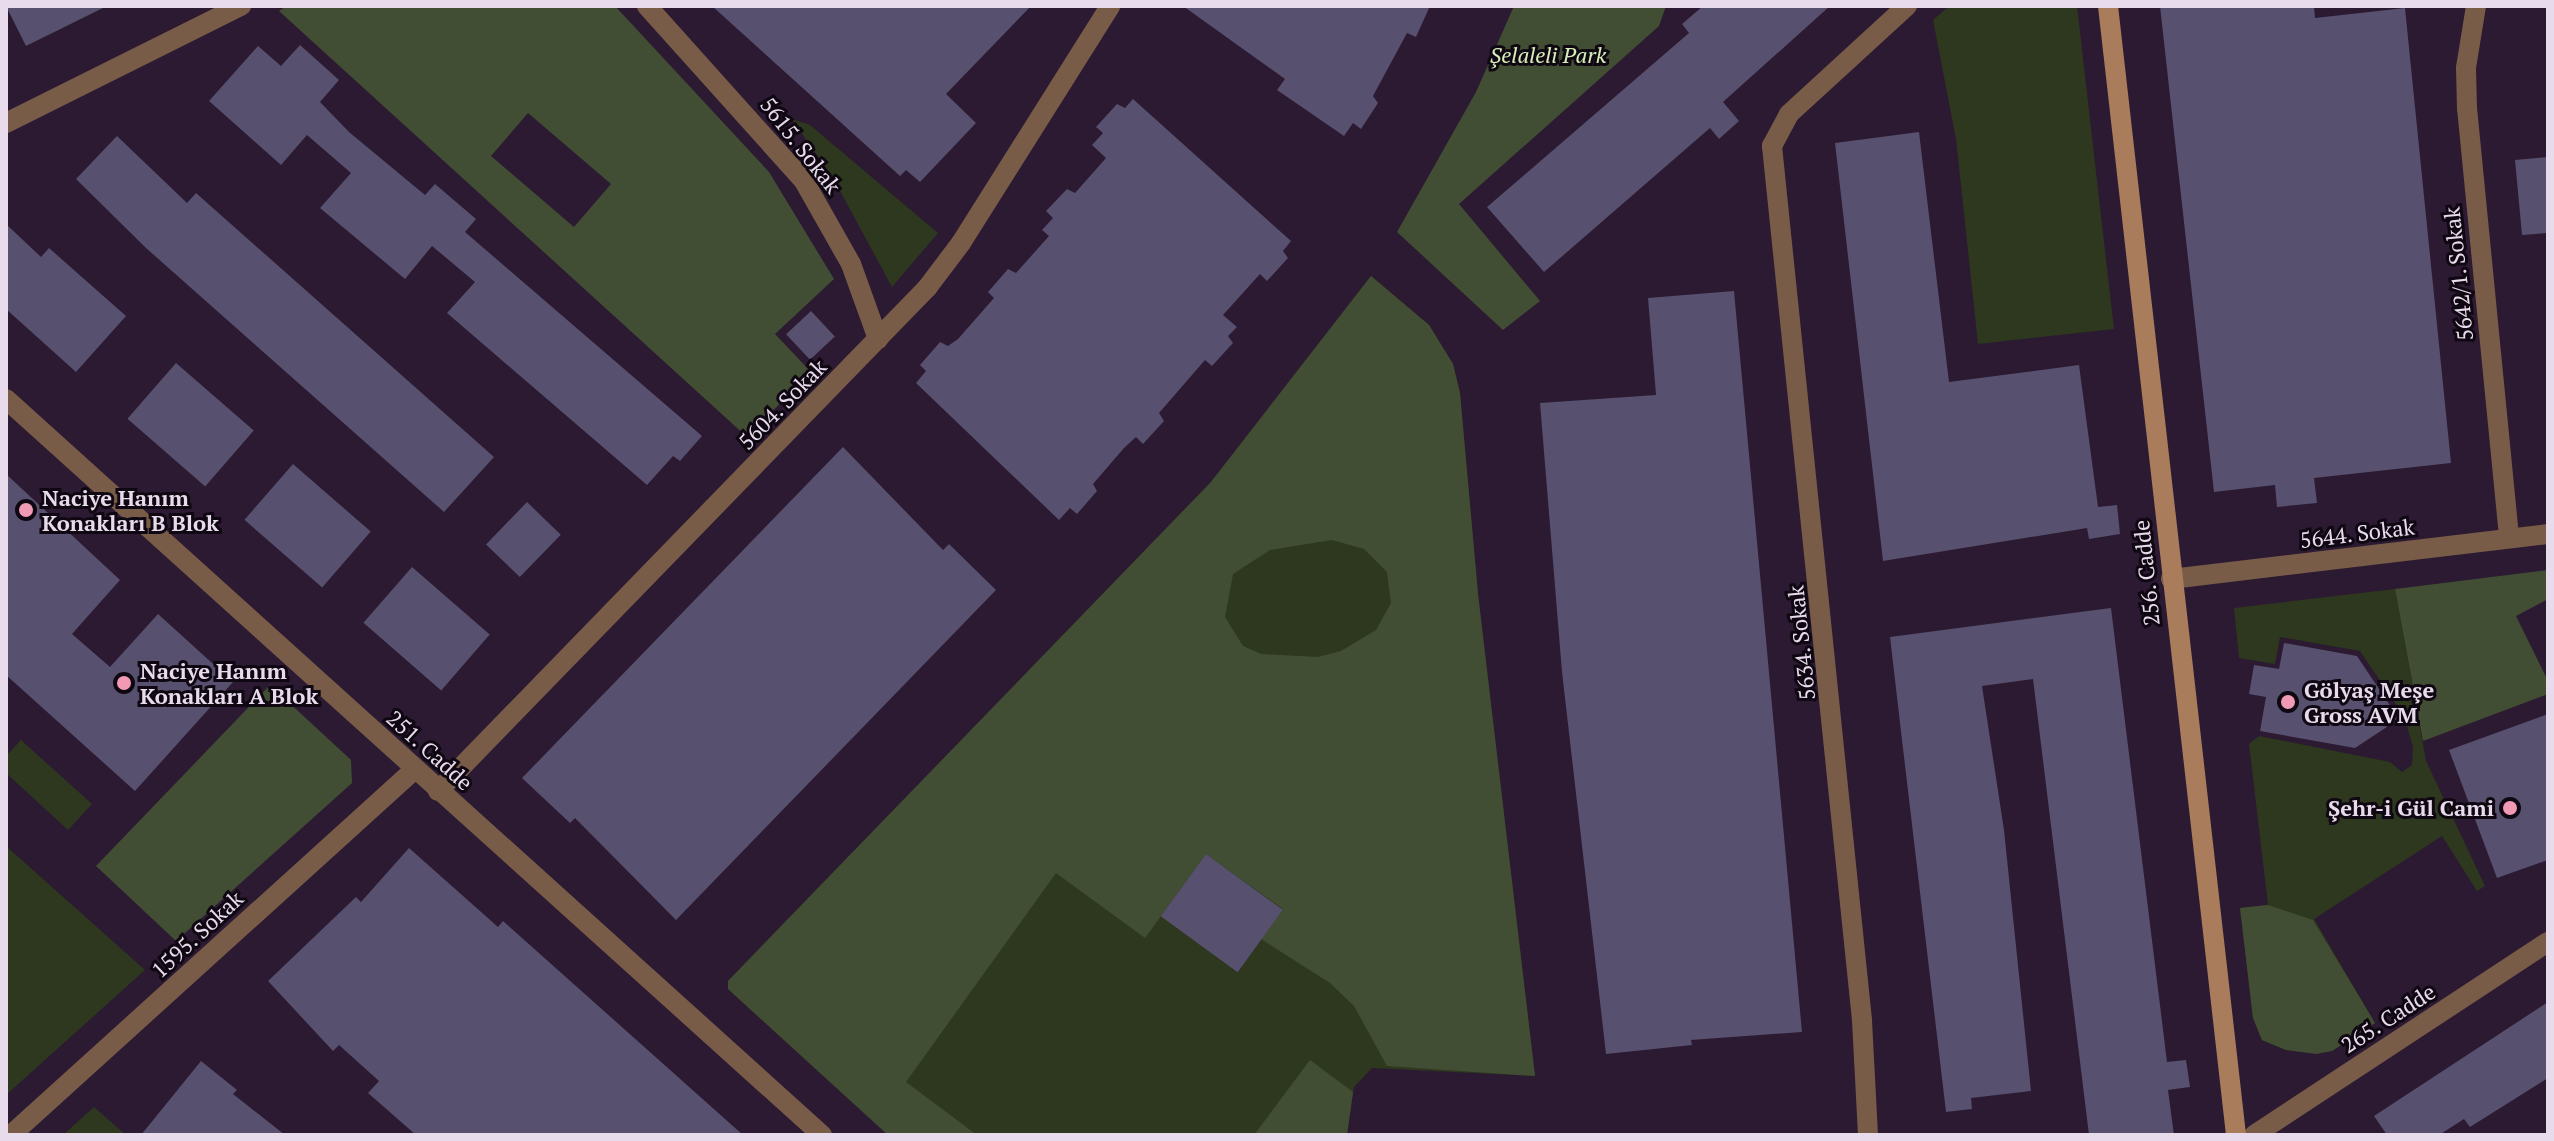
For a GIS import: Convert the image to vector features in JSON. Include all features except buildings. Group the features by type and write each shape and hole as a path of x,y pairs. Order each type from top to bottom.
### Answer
{"street":[{"path":"6,123 241,6"},
{"name":"5615. Sokak","path":"647,6 804,181 851,264 878,339"},
{"name":"5634. Sokak","path":"1868,1135 1862,1020 1772,146 1789,114 1907,6"},
{"name":"256. Cadde","path":"2108,6 2236,1135"},
{"name":"5642/1. Sokak","path":"2476,6 2466,68 2467,108 2509,538"},
{"name":"5604. Sokak","path":"438,791 878,339 961,243 1109,8"},
{"name":"251. Cadde","path":"6,399 822,1135"},
{"name":"5644. Sokak","path":"2171,579 2548,534"},
{"name":"1595. Sokak","path":"11,1135 415,769"},
{"name":"265. Cadde","path":"2254,1135 2548,942"}],"green space":[{"path":"286,6 615,6 769,172 834,279 775,334 811,372 747,437 279,11","holes":["528,113 611,184 574,227 491,156"]},
{"name":"Şelaleli Park","path":"1514,6 1666,6 1659,26 1459,204 1540,301 1503,330 1397,232 1476,92"},
{"path":"1949,6 2077,6 2114,329 1978,344 1956,139 1933,20"},
{"path":"792,119 810,125 938,233 892,287 833,178"},
{"path":"1371,276 1429,325 1453,364 1460,393 1478,594 1535,1076 1372,1068 1354,1087 1347,1135 888,1135 728,989 728,981 1211,482"},
{"path":"1371,276 1429,325 1453,364 1460,393 1478,594 1535,1076 1387,1066 1354,1006 1330,983 1261,939 1283,909 1206,854 1145,938 1056,873 906,1082 977,1135 888,1135 728,989 728,981 1211,482","holes":["1332,540 1364,549 1387,572 1391,603 1376,630 1341,651 1318,657 1261,654 1243,646 1225,617 1233,574 1270,550"]},
{"path":"2548,570 2548,599 2516,616 2548,681 2548,694 2423,741 2395,589"},
{"path":"2395,589 2426,761 2485,886 2477,891 2442,836 2314,919 2375,1023 2332,1051 2286,1050 2262,1040 2253,1018 2240,908 2268,905 2249,744 2259,736 2390,762 2402,772 2412,765 2413,747 2404,716 2360,651 2280,637 2275,664 2239,658 2234,608"},
{"path":"270,685 351,760 352,783 176,941 96,866"},
{"path":"21,740 92,804 68,830 6,773 6,756"},
{"path":"6,846 145,970 6,1095"},
{"path":"2268,905 2313,920 2375,1023 2332,1051 2316,1054 2286,1050 2262,1040 2253,1018 2240,908"},
{"path":"1310,1060 1353,1092 1347,1135 1254,1135"},
{"path":"94,1107 126,1135 63,1135"}],"place":[{"name":"Naciye Hanım Konakları B Blok","path":"26,510"},
{"name":"Naciye Hanım Konakları A Blok","path":"124,683"},
{"name":"Gölyaş Meşe Gross AVM","path":"2288,702"},
{"name":"Şehr-i Gül Cami","path":"2510,808"}]}
